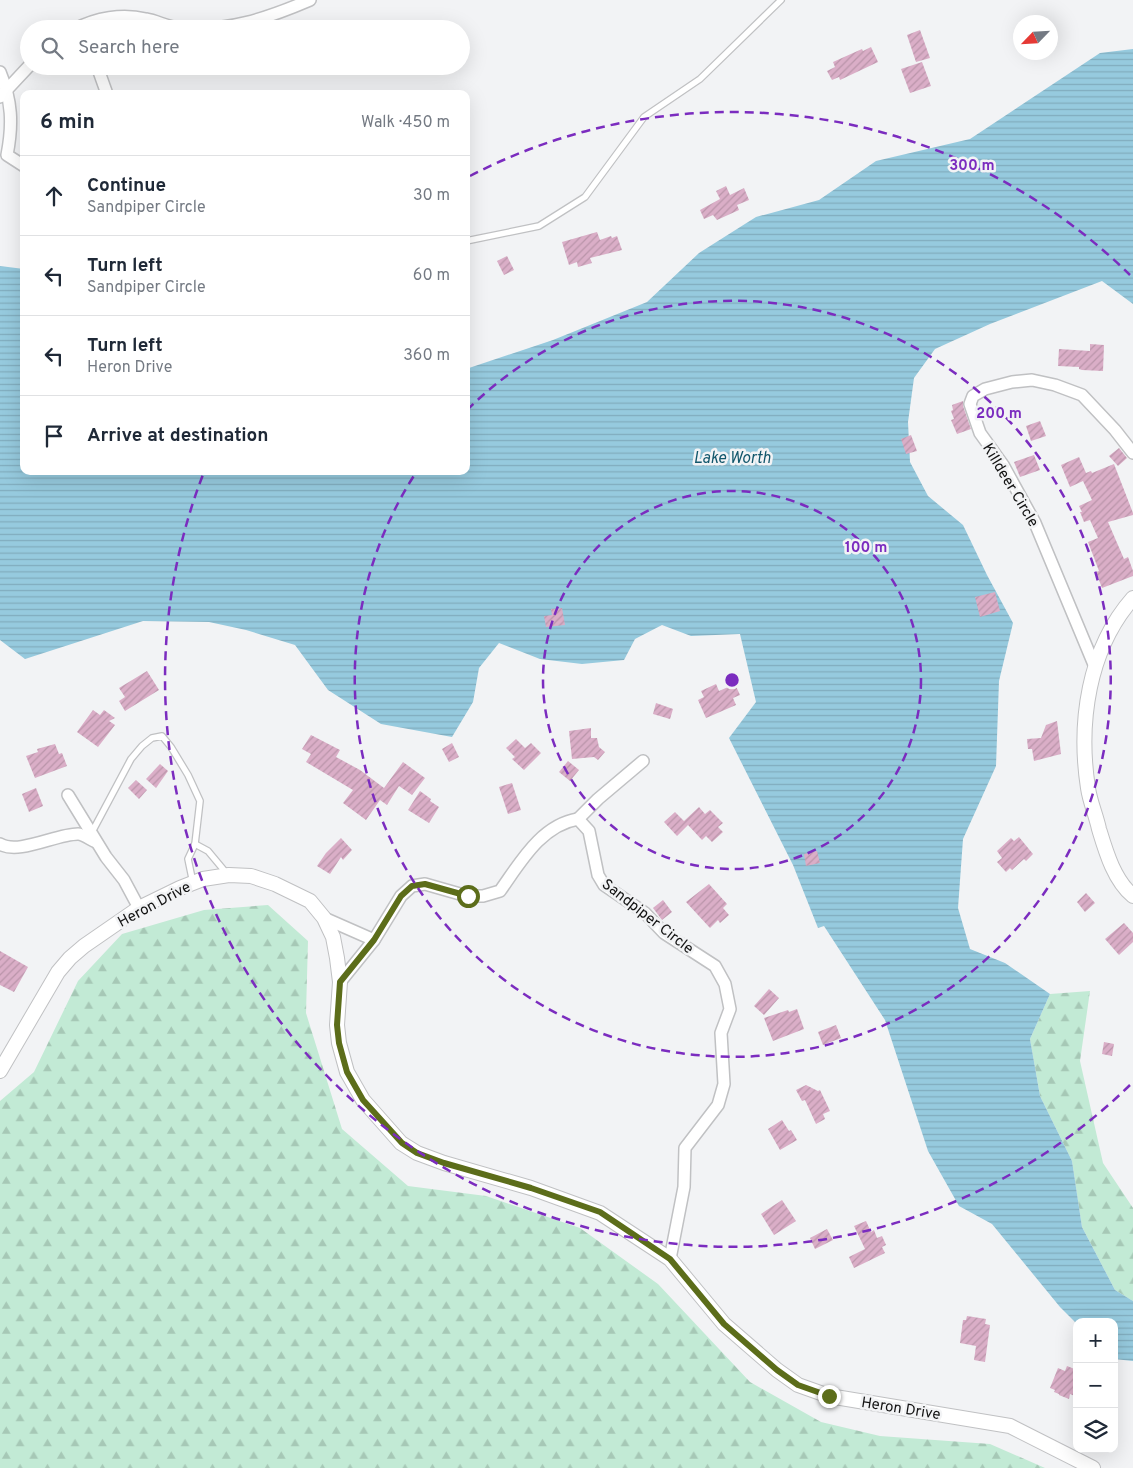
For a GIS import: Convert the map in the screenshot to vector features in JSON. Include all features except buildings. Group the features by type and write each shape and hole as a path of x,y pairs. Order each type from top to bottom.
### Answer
{"street":[{"path":"258,20 310,0"},
{"path":"97,20 123,17 151,20"},
{"path":"0,72 12,129 4,156 20,164"},
{"path":"4,93 21,75"},
{"path":"100,75 106,90"},
{"name":"Killdeer Circle","path":"1095,666 1035,523 1003,466 980,433 970,404 974,396 985,389 1012,382 1032,380 1056,385 1082,395 1115,430 1133,453"},
{"path":"1133,598 1110,628 1092,674 1085,722 1084,752 1088,790 1107,854 1126,889 1133,896"},
{"path":"340,982 374,940 401,896 412,886 425,884 468,896 500,891 529,851 551,830 566,821 578,819 598,799 643,761"},
{"path":"68,796 106,857 124,880 139,908"},
{"name":"Sandpiper Circle","path":"578,819 589,831 598,875 604,885 645,913 664,933 714,966 724,979 730,1009 721,1033 724,1084 718,1105 685,1148 684,1187 670,1259"},
{"path":"0,844 2,846 17,847 79,834 94,838"},
{"name":"Heron Drive","path":"0,1071 50,986 70,958 84,946 139,908 203,879 228,875 251,876 275,884 310,901 324,918 333,937 340,982 337,1025 339,1043 347,1072 363,1100 402,1143 417,1153 444,1163 531,1188 600,1212 670,1259 724,1324 777,1370 798,1385 829,1396 1010,1426 1093,1468"},
{"path":"324,918 374,940"}],"lane":[{"path":"470,240 539,226 585,197 644,117 700,79 782,0"},
{"path":"94,838 130,759 152,738 162,736 188,775 200,801 195,844 188,859 193,883"},
{"path":"195,844 208,852 228,875"}],"green space":[{"path":"268,905 308,941 306,1013 342,1129 408,1186 486,1196 580,1228 658,1284 750,1382 821,1422 880,1436 990,1444 1045,1468 0,1468 0,1101 34,1072 78,981 122,934 204,910"},
{"path":"1090,991 1080,1061 1103,1163 1133,1208 1133,1301 1115,1290 1082,1227 1072,1161 1040,1096 1030,1039 1050,994"}],"water":[{"name":"Lake Worth","path":"1133,49 1133,304 1102,281 990,324 935,349 914,378 908,422 910,462 928,496 963,525 1013,623 999,681 996,766 963,839 958,908 970,949 1005,963 1050,994 1030,1039 1040,1096 1072,1161 1082,1227 1115,1290 1133,1301 1133,1361 1118,1359 1118,1318 1073,1318 1073,1320 1060,1307 992,1224 959,1206 928,1151 885,1020 824,926 818,928 793,865 729,738 756,702 740,634 691,636 662,625 635,639 624,660 582,664 540,659 499,643 479,668 473,702 452,737 381,724 328,690 295,645 246,630 209,622 143,621 25,659 0,640 0,266 20,268 20,475 470,475 470,368 553,340 647,302 699,253 756,217 819,200 876,161 970,139 1100,53"}],"route":[{"path":"468,896 425,884 412,886 401,896 374,940 340,982 337,1025 339,1043 347,1072 363,1100 402,1143 417,1153 444,1163 531,1188 600,1212 670,1259 724,1324 777,1370 798,1385 813,1392 829,1396"}]}
